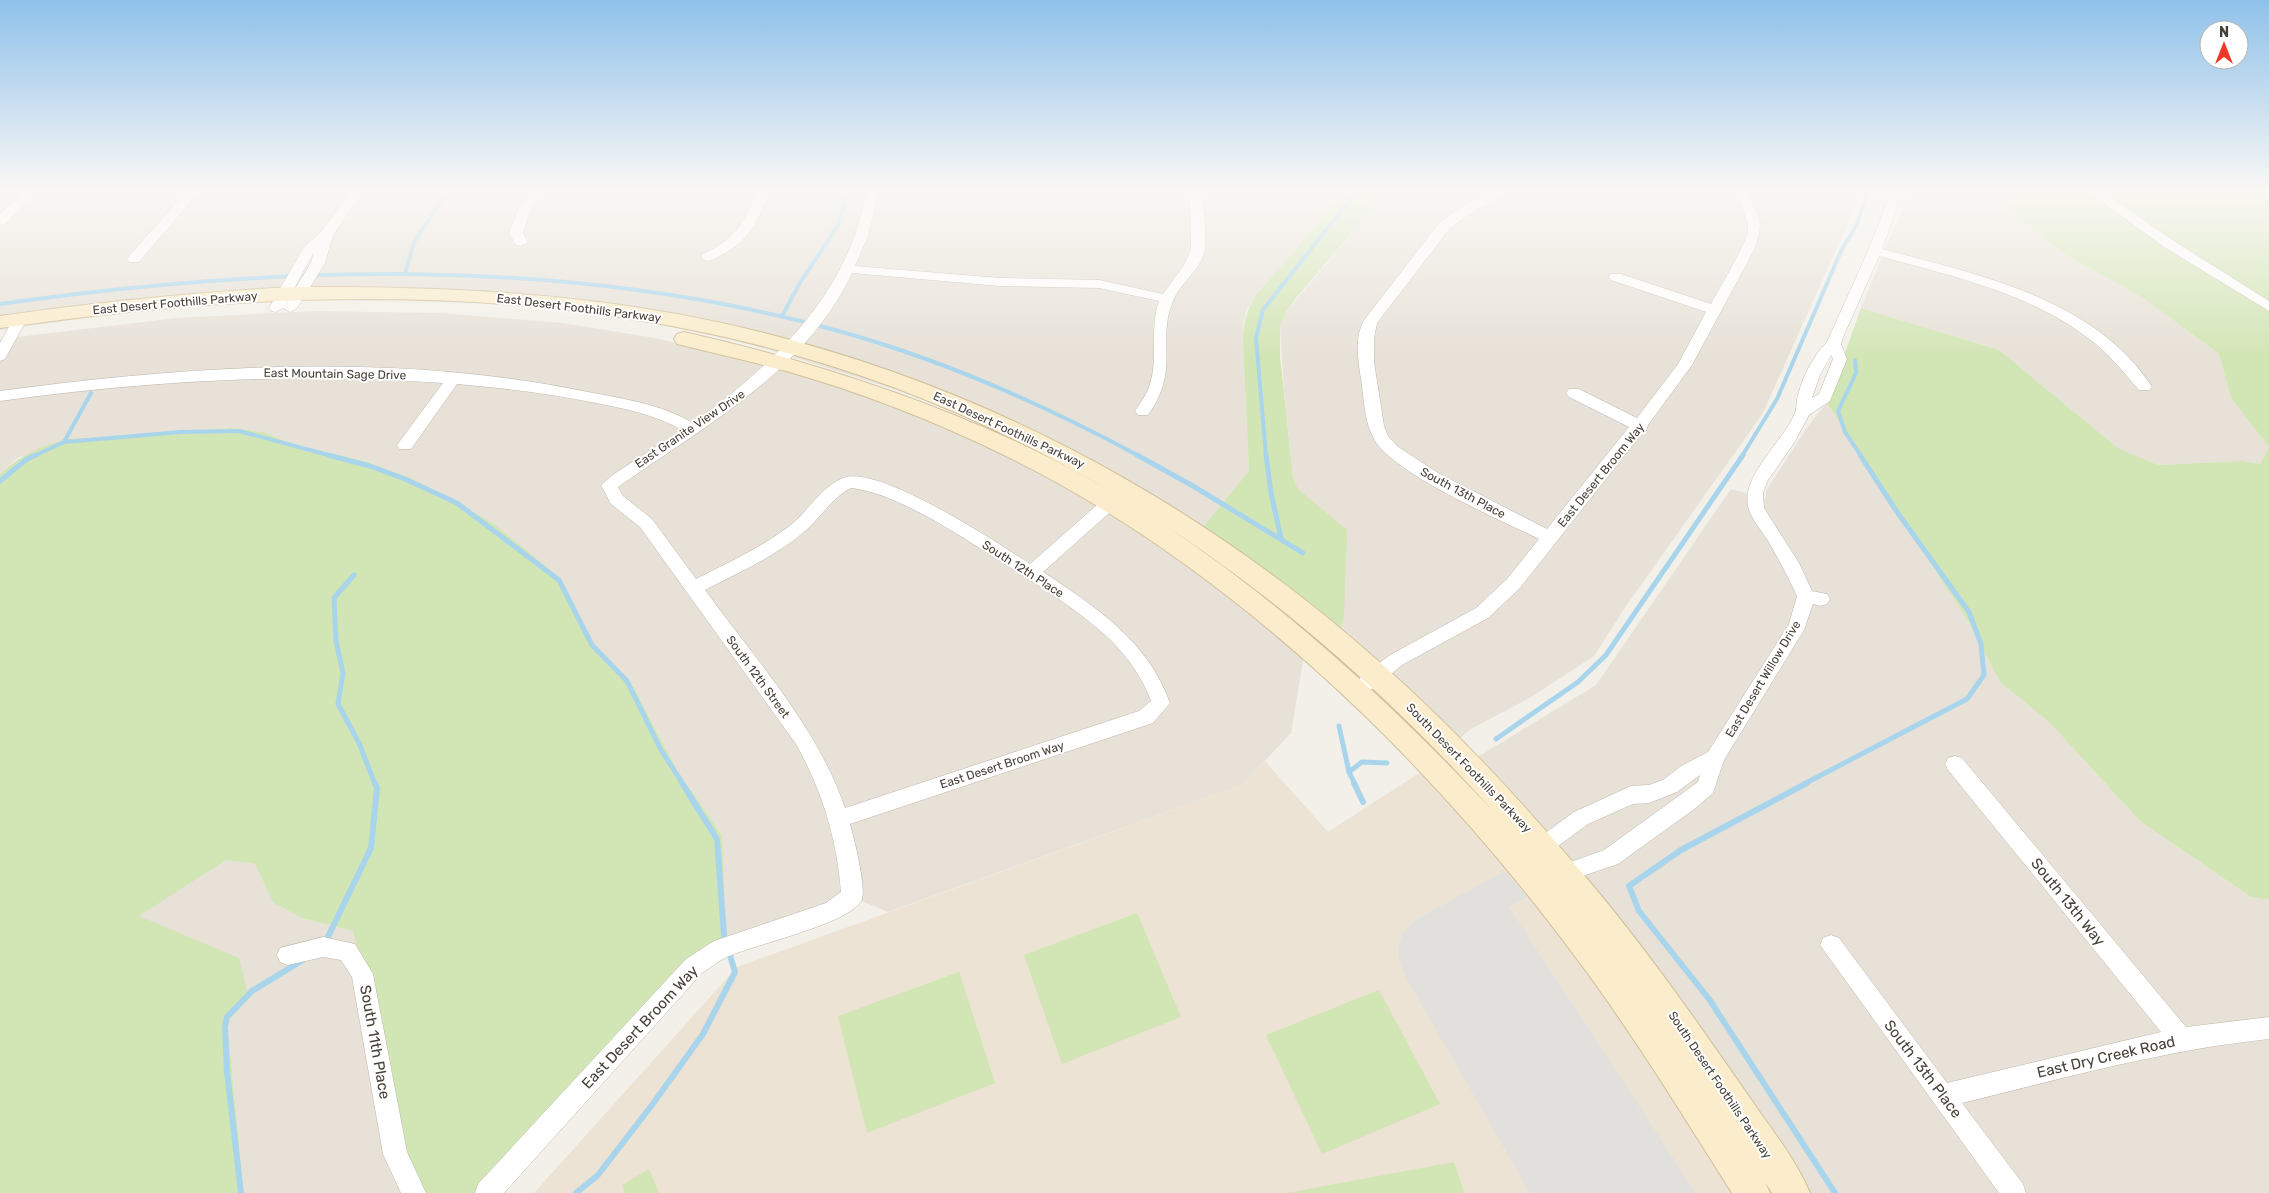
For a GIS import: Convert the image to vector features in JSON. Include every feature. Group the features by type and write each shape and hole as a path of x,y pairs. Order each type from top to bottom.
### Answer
{"street":[{"path":"134,259 144,248"},
{"path":"291,294 302,261 314,248"},
{"path":"291,294 319,260 322,248"},
{"path":"708,257 727,248"},
{"name":"East Granite View Drive","path":"609,485 693,430 750,388 791,348 819,313 847,269 856,248"},
{"path":"1143,411 1158,388 1162,319 1167,299 1196,258 1198,248"},
{"name":"South 13th Place","path":"1427,248 1370,322 1365,339 1366,361 1381,439 1396,456 1422,472 1551,538"},
{"name":"East Desert Broom Way","path":"1356,693 1378,673 1482,613 1513,584 1641,426 1685,365 1748,248"},
{"name":"East Desert Willow Drive","path":"1565,872 1611,857 1686,804 1706,787 1715,758 1813,598 1756,508 1755,493 1760,479 1788,439 1803,412 1825,398 1840,359 1834,344 1876,248"},
{"path":"2175,248 2269,308"},
{"path":"1875,251 2001,287 2067,317 2094,336 2144,386"},
{"path":"302,261 319,260"},
{"path":"847,269 1000,282 1099,284 1167,299"},
{"path":"1616,277 1713,310"},
{"name":"East Desert Foothills Parkway","path":"8,327 145,317 291,294 413,308 569,312 649,332 791,348 874,392 1118,496"},
{"path":"0,356 8,327"},
{"name":"East Mountain Sage Drive","path":"0,396 115,382 278,372 356,372 453,379 565,391 665,414 693,430"},
{"path":"405,445 453,379"},
{"path":"1574,393 1641,426"},
{"name":"South 12th Place","path":"693,588 756,555 797,529 838,489 849,482 867,482 925,510 1032,572 1115,634 1135,654 1156,686 1161,703"},
{"name":"South 12th Street","path":"609,485 617,500 646,523 804,738 818,761 838,819 851,874 852,896"},
{"path":"1032,572 1118,496"},
{"name":"South Desert Foothills Parkway","path":"1118,496 1249,569 1378,673 1496,793 1612,983 1681,1081 1752,1193"},
{"name":"South Desert Foothills Parkway","path":"1118,496 1162,537 1281,626 1356,693 1449,783 1536,860 1565,872 1640,966 1708,1064 1792,1193"},
{"name":"East Desert Broom Way","path":"838,819 1146,717 1161,703"},
{"path":"1536,860 1581,818 1631,795 1649,794 1670,786 1688,772 1715,758"},
{"name":"South 13th Way","path":"1955,764 2181,1040"},
{"name":"East Desert Broom Way","path":"487,1193 694,966 722,948 771,933 833,910 852,896"},
{"name":"South 13th Place","path":"1831,944 1867,996 1944,1096 2014,1193"},
{"name":"South 11th Place","path":"288,955 323,947 348,951 362,974 395,1154 414,1193"},
{"name":"East Dry Creek Road","path":"1944,1096 2217,1032 2269,1028"}],"shaded area":[{"path":"0,248 1297,248 1256,295 1247,309 1243,324 1249,471 1189,544 1066,466 985,426 904,392 742,341 668,326 545,308 461,302 295,300 154,309 0,330"},
{"path":"1340,248 1837,248 1763,413 1626,606 1594,656 1533,696 1471,729 1441,753 1336,654 1311,501 1298,489 1293,477 1284,390 1280,325 1286,312"},
{"path":"1886,248 2056,248 2146,300 2219,354 2231,398 2269,447 2260,464 2242,461 2158,465 2118,448 1999,350 1861,308"},
{"path":"316,311 441,313 563,323 649,337 757,360 826,381 948,426 1063,483 1194,567 1304,654 1291,733 1242,785 888,912 852,897 722,948 722,835 677,770 633,686 598,651 559,577 493,523 411,478 365,461 295,445 263,432 232,428 69,439 17,458 0,474 0,339 177,318"},
{"path":"1827,403 1971,626 2000,682 2049,722 2140,821 2251,897 2269,900 2269,1193 1805,1193 1476,758 1596,685 1731,489 1766,499 1766,491 1808,426"},
{"path":"1265,761 1328,832 1424,770 1525,886 1636,1038 1735,1193 534,1193 737,967 1242,785"},
{"path":"226,860 255,864 273,901 302,918 353,931 414,1193 244,1193 227,1021 249,999 138,916"},
{"path":"1505,871 1527,897 1509,907 1696,1193 1530,1193 1405,976 1400,962 1398,947 1403,933 1415,920"}],"green space":[{"path":"1297,248 1339,248 1297,297 1286,312 1280,325 1280,356 1293,477 1298,489 1347,530 1344,615 1336,654 1286,611 1189,544 1249,471 1243,343 1244,324 1256,295"},
{"path":"2056,248 2269,248 2269,447 2231,398 2219,354 2146,300"},
{"path":"1861,308 1999,350 2118,448 2158,465 2242,461 2260,464 2269,447 2269,900 2251,897 2140,821 2049,722 2000,682 1971,626 1827,403"},
{"path":"232,428 263,432 295,445 365,461 411,478 493,523 559,577 598,651 633,686 677,770 722,835 725,922 722,948 487,1193 414,1193 353,931 302,918 273,902 255,864 226,860 139,916 239,958 249,999 227,1021 244,1193 0,1193 0,474 16,461 32,452 49,444 69,439"},
{"path":"1137,913 1181,1017 1062,1064 1024,955"},
{"path":"959,972 995,1083 867,1133 838,1016"},
{"path":"1379,990 1440,1104 1322,1154 1266,1035"},
{"path":"1454,1162 1464,1193 1287,1193"},
{"path":"649,1169 659,1193 625,1193 622,1185"}],"waterway":[{"path":"405,274 412,248"},
{"path":"782,316 801,281 823,248"},
{"path":"1266,456 1256,338 1263,310 1312,248"},
{"path":"1742,456 1777,399 1843,248"},
{"path":"0,304 104,291 209,281 314,275 419,274 524,279 628,289 732,306 835,330 875,342 991,384 1066,418 1139,456"},
{"path":"1855,360 1856,373 1838,411 1845,432 1861,456"},
{"path":"64,442 91,393"},
{"path":"64,442 181,432 239,431 332,456"},
{"path":"34,456 64,442"},
{"path":"0,481 27,459 36,455"},
{"path":"328,455 370,466 405,479 457,503 559,580 592,645 627,681 661,750 683,784"},
{"path":"1137,455 1193,486 1303,553"},
{"path":"1266,455 1271,493 1281,538"},
{"path":"1496,739 1578,682 1606,655 1743,455"},
{"path":"1804,784 1967,699 1984,675 1981,644 1969,612 1897,512 1860,455"},
{"path":"354,575 334,598 336,641 343,673 338,704 359,743 375,784"},
{"path":"1339,726 1349,772"},
{"path":"1349,772 1362,762 1387,763"},
{"path":"1349,772 1355,784"},
{"path":"325,943 371,848 377,788 375,783"},
{"path":"576,1193 598,1175 652,1105 703,1034 735,972 724,935 717,839 682,783"},
{"path":"1354,783 1363,802"},
{"path":"1807,783 1681,850 1629,886 1639,911 1709,999 1835,1193"},
{"path":"241,1193 227,1072 225,1027 227,1017 252,991 303,960"}]}
